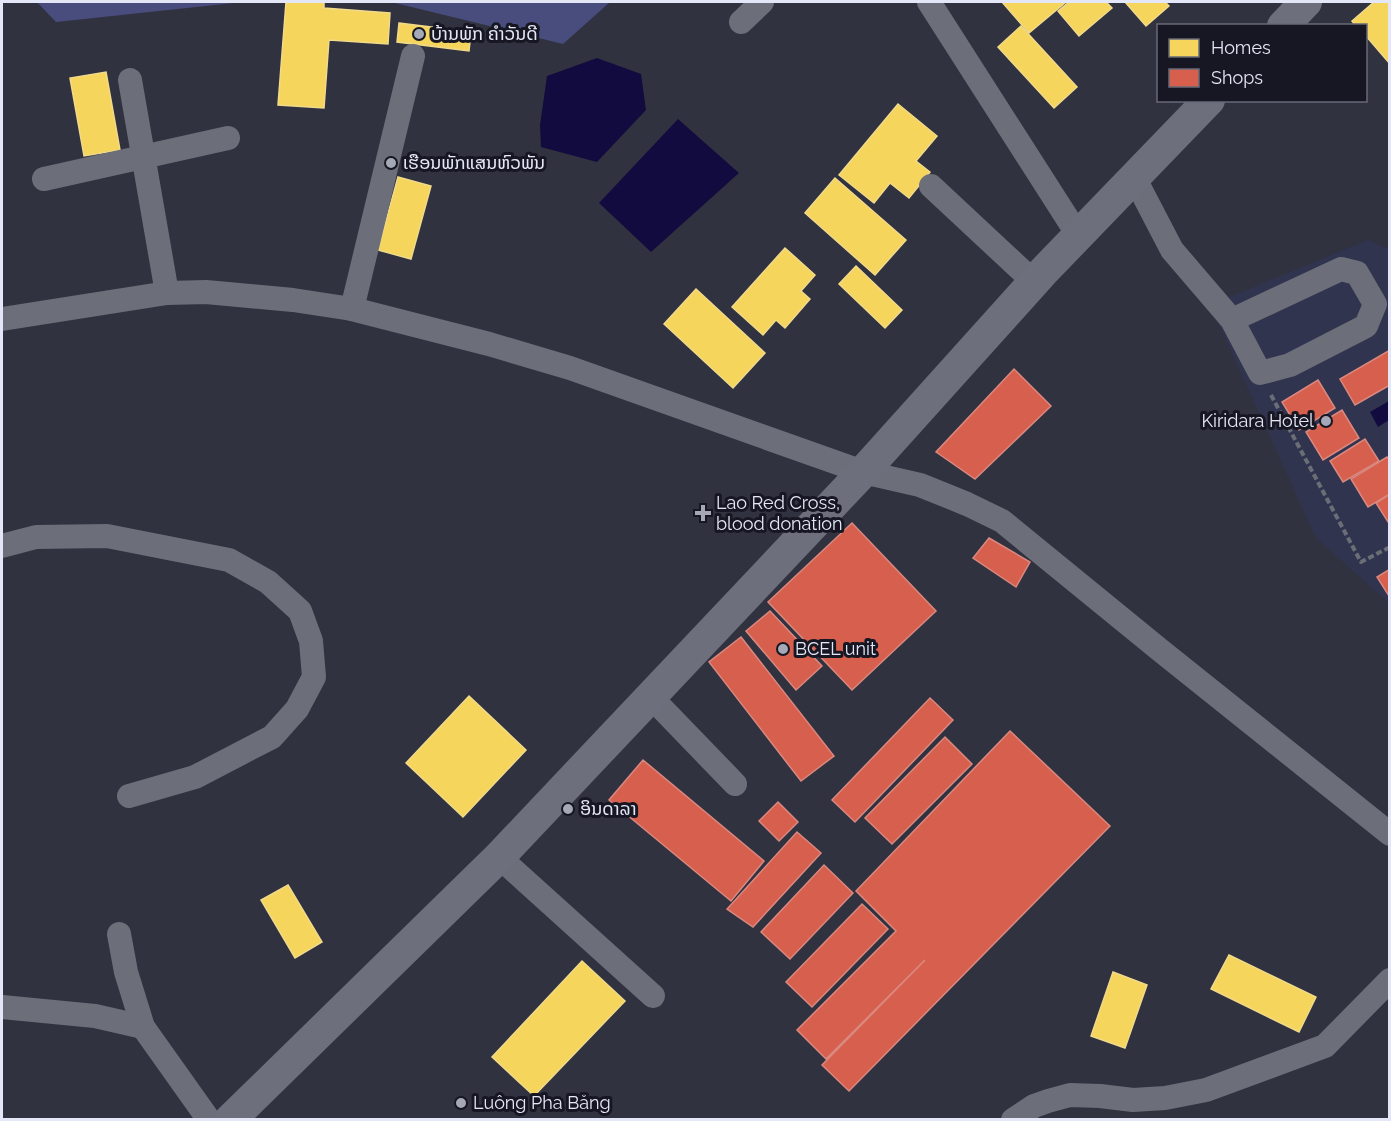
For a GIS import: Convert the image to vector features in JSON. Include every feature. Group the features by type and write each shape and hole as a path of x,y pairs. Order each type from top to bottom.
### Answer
{"main road":[{"path":"1285,24 1306,2"},
{"path":"231,1119 499,856 863,472 1078,235 1207,102"}],"street":[{"path":"741,21 762,2"},
{"path":"929,2 1078,235"},
{"path":"352,309 413,56"},
{"path":"130,80 168,293"},
{"path":"44,179 228,138"},
{"path":"1134,177 1172,250 1232,320 1260,373 1290,365 1366,326 1375,304 1357,273 1341,270 1232,320"},
{"path":"931,186 1034,282"},
{"path":"2,319 168,293 206,292 293,300 352,309 489,344 570,368 863,472 920,485 1002,521 1389,834"},
{"path":"2,546 36,537 107,536 229,560 268,582 300,611 311,641 314,678 297,709 272,737 195,777 129,796"},
{"path":"650,696 735,784"},
{"path":"499,856 653,996"},
{"path":"119,933 126,972 142,1027 209,1119"},
{"path":"1013,1119 1034,1106 1070,1095 1133,1100 1165,1098 1206,1090 1325,1046 1389,980"},
{"path":"2,1007 95,1016 142,1027"}],"path":[{"path":"1260,373 1361,562 1389,547"}],"shaded area":[{"path":"37,2 243,2 56,22"},
{"path":"391,2 610,2 563,44"},
{"path":"597,58 641,74 646,110 597,162 541,147 540,125 547,76"},
{"path":"678,119 739,173 651,252 599,203"},
{"name":"Kiridara Hotel","path":"1368,240 1389,249 1389,603 1316,538 1210,305"},
{"path":"1389,401 1389,420 1378,427 1370,412"}],"building: Homes":[{"path":"286,2 324,2 324,8 390,13 388,44 329,40 324,108 278,105"},
{"path":"1002,2 1066,2 1029,33"},
{"path":"1069,2 1106,2 1112,8 1079,36 1058,11"},
{"path":"1125,2 1165,2 1169,6 1146,26"},
{"path":"1374,2 1390,2 1390,64 1367,37 1367,24 1354,24 1352,21"},
{"path":"399,23 471,32 469,51 397,42"},
{"path":"1021,26 1077,87 1054,108 998,47"},
{"path":"106,72 120,150 84,156 70,78"},
{"path":"898,104 937,136 916,161 930,172 909,198 890,183 874,203 839,175"},
{"path":"398,177 431,186 411,259 378,250"},
{"path":"835,178 906,240 875,275 805,213"},
{"path":"785,248 815,275 801,291 810,299 785,328 776,320 763,335 732,307"},
{"path":"856,266 902,310 885,328 839,284"},
{"path":"696,289 765,353 733,388 664,324"},
{"path":"469,696 526,750 463,817 406,763"},
{"path":"288,885 322,942 295,958 261,900"},
{"path":"1229,955 1316,997 1299,1032 1211,989"},
{"path":"582,961 625,1001 534,1096 492,1057"},
{"path":"1113,972 1147,985 1125,1048 1091,1036"}],"building: Shops":[{"path":"1390,350 1390,385 1355,405 1340,379"},
{"path":"1014,369 1051,406 975,479 936,452"},
{"path":"1318,380 1335,408 1299,430 1282,402"},
{"path":"1342,410 1359,438 1323,460 1306,432"},
{"path":"1365,439 1379,461 1343,482 1330,461"},
{"path":"1387,457 1390,460 1390,494 1368,507 1351,479"},
{"path":"1390,494 1390,525 1376,503"},
{"path":"852,523 936,611 852,690 768,602"},
{"path":"989,538 1030,562 1016,587 973,558"},
{"path":"1390,569 1390,596 1389,596 1377,577"},
{"name":"BCEL unit","path":"770,611 822,666 796,690 746,631"},
{"path":"741,637 834,756 801,781 709,662"},
{"path":"930,698 953,720 855,822 832,800"},
{"path":"1010,731 1110,826 849,1091 822,1065 925,960 826,1059 797,1030 896,931 856,891"},
{"path":"945,737 972,764 892,844 865,818"},
{"path":"643,760 764,861 731,901 609,800"},
{"path":"778,802 798,822 779,841 759,821"},
{"path":"797,832 821,853 753,927 727,909"},
{"path":"824,865 853,893 790,959 761,932"},
{"path":"862,904 888,929 812,1007 786,982"}],"place":[{"name":"ບ້ານພັກ ຄໍາວັນດີ","path":"419,34"},
{"name":"ເຮືອນພັກແສນຫົວພັນ","path":"391,163"},
{"name":"Kiridara Hotel","path":"1326,421"},
{"name":"Lao Red Cross, blood donation","path":"703,513"},
{"name":"BCEL unit","path":"783,649"},
{"name":"ອິນດາລາ","path":"568,809"},
{"name":"Luông Pha Băng","path":"461,1103"}]}
